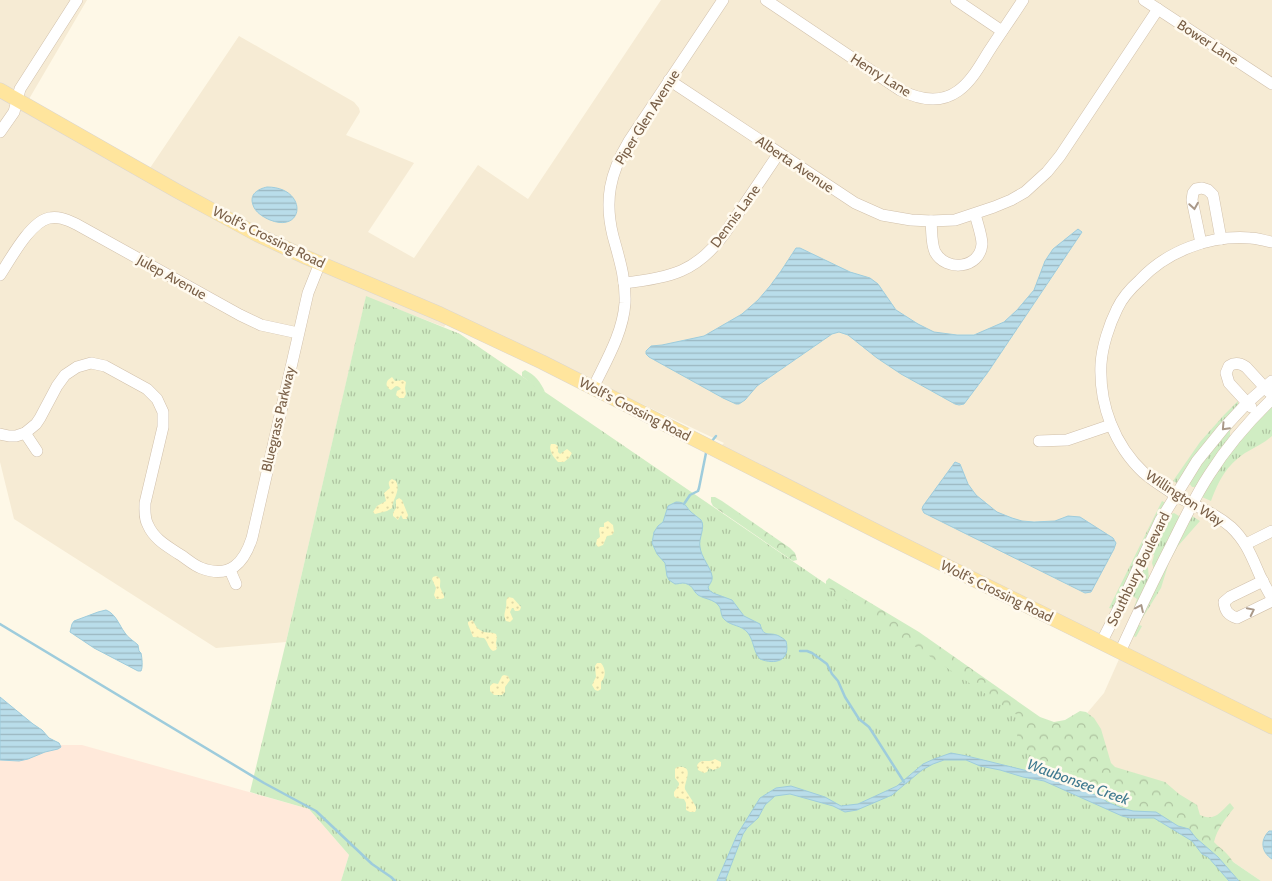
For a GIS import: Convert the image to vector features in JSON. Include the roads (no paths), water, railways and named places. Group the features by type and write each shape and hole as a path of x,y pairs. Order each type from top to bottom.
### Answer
{"main road":[{"name":"Wolf's Crossing Road","path":"0,90 238,224 284,247 440,314 593,388 886,536 1272,727"}],"street":[{"path":"0,132 14,112 20,89 77,0"},
{"name":"Piper Glen Avenue","path":"593,388 616,339 621,326 625,305 624,283 608,202 613,173 621,154 723,0"},
{"name":"Henry Lane","path":"766,0 900,90 919,98 933,99 943,98 958,91 971,78 1023,0"},
{"path":"956,0 1002,31"},
{"name":"Bower Lane","path":"1144,0 1271,81"},
{"name":"Alberta Avenue","path":"670,80 855,203 882,215 911,220 931,222 955,220 1011,200 1025,192 1047,172 1060,156 1158,9"},
{"name":"Dennis Lane","path":"624,283 675,274 692,266 706,256 726,233 778,153"},
{"path":"1201,243 1192,200 1196,188 1208,190 1213,196 1221,239"},
{"path":"931,222 932,242 936,252 950,264 961,266 971,262 978,254 982,244 975,214"},
{"name":"Julep Avenue","path":"0,275 33,227 46,216 62,218 240,315 261,325 298,333"},
{"name":"Willington Way","path":"1272,242 1250,238 1221,239 1201,243 1171,256 1148,271 1117,308 1106,336 1101,363 1103,394 1111,425 1125,450 1145,474 1175,495 1230,526 1246,544 1272,600"},
{"name":"Bluegrass Parkway","path":"230,570 242,561 249,549 298,333 308,293 320,263"},
{"path":"0,434 16,436 30,429 40,418 65,375 84,361 105,366 147,389 163,403 162,427 145,502 145,515 148,526 158,540 200,568 215,572 230,570 236,584"},
{"path":"1257,414 1229,383 1226,373 1229,366 1236,363 1246,367 1270,391"},
{"name":"Southbury Boulevard","path":"1101,643 1160,521 1197,461 1209,444 1247,403 1270,391"},
{"name":"Southbury Boulevard","path":"1120,652 1144,598 1209,474 1257,414 1270,391"},
{"path":"1039,441 1067,440 1111,425"},
{"path":"24,433 37,451"},
{"path":"1246,544 1272,531"},
{"path":"1263,581 1230,597 1224,602 1225,610 1229,616 1237,618 1272,600"}],"water":[{"path":"267,187 280,189 290,194 295,201 297,209 295,216 290,221 282,223 270,220 256,210 252,201 253,195 260,189"},
{"path":"1078,229 1082,232 988,372 964,404 955,404 901,374 848,335 839,332 832,334 757,386 739,404 723,398 646,354 646,351 651,346 704,336 742,314 770,286 796,248 800,248 850,272 870,278 878,284 896,310 934,332 974,335 1004,322 1017,310 1034,290 1045,261 1053,249"},
{"path":"955,462 960,464 968,484 976,495 997,512 1022,521 1034,522 1055,521 1068,516 1080,517 1113,538 1116,543 1114,549 1091,592 1085,593 924,513 923,506"},
{"path":"676,502 684,504 701,520 701,551 712,576 708,587 709,590 732,600 744,616 760,624 763,632 779,636 786,641 786,653 780,660 771,662 760,659 748,633 743,628 725,620 717,604 698,595 689,585 684,583 675,584 669,580 665,563 657,554 652,543 654,532 663,522 668,506"},
{"path":"106,610 117,620 126,635 138,645 142,657 141,671 94,648 70,632 74,621"},
{"path":"0,697 42,730 49,738 59,743 61,747 19,761 0,760"},
{"path":"951,753 1040,774 1093,794 1122,808 1133,811 1156,812 1178,826 1189,829 1239,881 1229,881 1192,841 1154,818 1122,816 1044,781 980,766 966,760 944,760 922,770 892,795 857,810 845,812 833,806 790,794 775,796 765,805 758,818 743,834 725,881 717,881 737,835 760,798 776,788 791,786 825,797 841,806 858,804 897,786 923,764"},
{"path":"1269,831 1272,831 1272,859 1268,856 1263,846 1264,838"}],"waterway":[{"path":"712,441 716,436"},
{"path":"684,504 690,495 698,491 706,453"},
{"path":"0,624 264,783 316,811 372,864 395,881"},
{"path":"800,651 812,653 827,664 859,719 869,727 904,782"}],"water label":[{"name":"Waubonsee Creek","path":"1078,782"}]}
